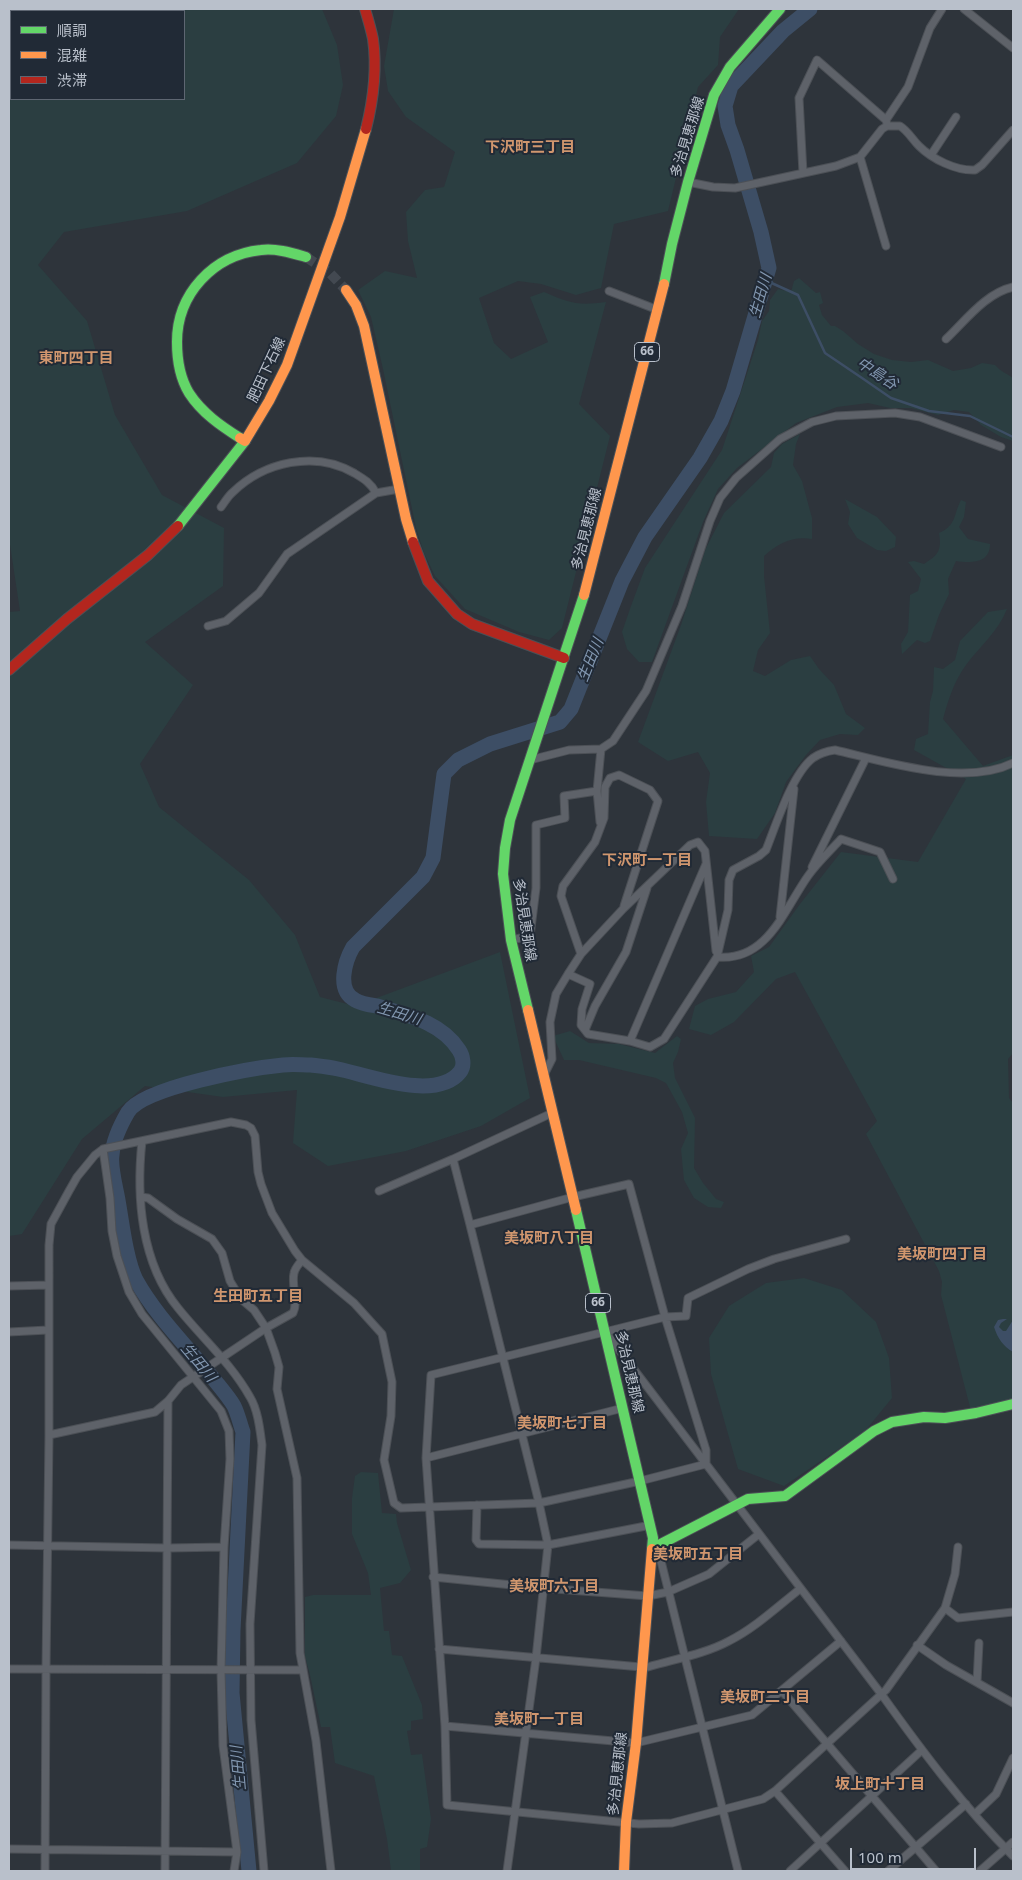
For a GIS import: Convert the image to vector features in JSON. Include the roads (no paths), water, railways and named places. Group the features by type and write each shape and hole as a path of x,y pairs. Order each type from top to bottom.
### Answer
{"main road":[{"name":"肥田下石線","path":"9,670 67,619 148,556 180,524 245,441 270,401 287,365 340,217 370,112 374,81 373,40 365,9"},
{"name":"多治見恵那線","path":"624,1871 626,1822 636,1743 641,1667 653,1548 651,1525 511,940 503,874 505,848 510,820 582,602 658,310 688,182 714,95 730,67 780,9"},
{"path":"245,441 217,423 190,394 182,378 178,360 176,339 178,320 191,290 209,271 222,262 239,255 260,250 286,251 306,257"},
{"path":"346,290 356,305 364,326 399,489 414,546 428,581 457,614 472,624 564,658"},
{"path":"653,1548 748,1499 785,1496 874,1431 892,1422 924,1417 952,1416 1013,1404"}],"street":[{"path":"688,182 714,187 735,188 836,166 860,157 877,133 887,123 908,87 930,28 942,9"},
{"path":"964,9 1013,48"},
{"path":"803,173 799,98 817,60 887,123 900,126 919,146 952,166 975,170 1012,134"},
{"path":"930,154 956,117"},
{"path":"860,157 886,246"},
{"path":"946,339 992,295 1013,287"},
{"path":"609,291 658,310"},
{"path":"530,760 569,750 601,749 613,741 646,692 682,606 710,521 720,498 736,478 780,439 812,422 836,416 895,413 920,417 1001,447"},
{"path":"221,507 232,492 250,478 286,462 328,463 345,468 367,480 376,493"},
{"path":"208,626 226,621 259,593 287,554 376,493 399,489"},
{"path":"600,825 597,791 601,749"},
{"path":"568,974 590,984 582,1010 581,1025 588,1034 630,1040 650,1047 664,1039 717,957 728,910 729,880 733,870 759,856 766,850 795,781 813,758 825,752 835,750 912,769 962,772 986,772 1013,763"},
{"path":"717,957 731,958 754,949 765,941 809,874 866,758"},
{"path":"581,954 561,896 563,886 595,842 604,818 606,787 610,778 619,774 650,790 658,800 623,909"},
{"path":"780,920 795,781"},
{"path":"511,940 530,936 536,888 536,825 565,818 564,796 597,791"},
{"path":"809,874 841,839 880,852 892,879"},
{"path":"544,1075 552,1059 550,1022 556,994 581,954 648,885 690,845 698,842 705,851 717,957"},
{"path":"630,1040 706,864"},
{"path":"585,1030 595,1006 626,952 648,885"},
{"path":"379,1191 453,1159 552,1112"},
{"path":"45,1871 49,1244 51,1224 77,1177 102,1149 231,1122 252,1128 256,1136 258,1172 261,1184 272,1213 295,1251 302,1260 354,1303 382,1334 392,1382 391,1416 384,1460 394,1503 401,1508 539,1503 640,1481 706,1464"},
{"path":"142,1141 140,1164 141,1197 147,1245 158,1275 178,1308 222,1357 251,1398 260,1430 262,1445 250,1624 252,1670 251,1720 264,1871"},
{"path":"102,1149 110,1198 112,1231 117,1256 128,1292 142,1314 221,1411 229,1431 230,1458 224,1547 221,1671 223,1746 237,1852 234,1871"},
{"path":"453,1159 522,1433 548,1546 536,1658 507,1871"},
{"path":"470,1226 573,1197 628,1184 665,1317 706,1450 706,1464"},
{"path":"141,1197 148,1198 177,1219 212,1239 222,1253 230,1281 241,1299 254,1310 266,1328 279,1367 277,1388 298,1478 300,1653 316,1742 331,1871"},
{"path":"846,1239 774,1259 748,1269 688,1298 686,1316 665,1317 431,1375 426,1458 445,1726 447,1805 639,1824 672,1823 763,1799 775,1791 882,1694 945,1608 955,1574 958,1548"},
{"path":"49,1435 155,1412 168,1401 181,1385 266,1328 293,1313 295,1309 294,1271 302,1260"},
{"path":"9,1286 49,1285"},
{"path":"9,1332 48,1330"},
{"path":"605,1332 619,1347 800,1589 882,1694 922,1750 966,1804 1013,1856"},
{"path":"165,1871 168,1401"},
{"path":"426,1458 623,1408"},
{"path":"477,1505 476,1540 479,1544 548,1546 651,1525"},
{"path":"434,1577 648,1596 668,1592 709,1574 759,1534"},
{"path":"9,1545 168,1548 224,1547"},
{"path":"653,1548 660,1557 738,1871"},
{"path":"439,1649 641,1667 684,1657 730,1641 762,1620 800,1589"},
{"path":"945,1608 958,1618 1013,1612"},
{"path":"445,1726 636,1743 752,1715 841,1641"},
{"path":"977,1682 979,1643"},
{"path":"917,1645 946,1665 1013,1703"},
{"path":"9,1669 302,1670"},
{"path":"782,1691 936,1871"},
{"path":"790,1871 922,1750"},
{"path":"975,1814 996,1794 1013,1758"},
{"path":"775,1791 845,1871"},
{"path":"888,1871 966,1804"},
{"path":"980,1871 1013,1842"},
{"path":"9,1849 237,1852"}],"water":[{"path":"1007,1319 999,1327 1003,1331 1006,1331 1013,1320 1013,1352 1001,1342 994,1327 998,1320"}],"waterway":[{"name":"生田川","path":"249,1871 232,1693 233,1630 243,1432 234,1406 162,1318 136,1280 127,1252 112,1171 114,1144 128,1112 138,1103 176,1087 200,1080 283,1065 311,1065 419,1086 435,1085 449,1081 462,1070 463,1061 460,1052 452,1040 433,1026 411,1016 360,1002 349,995 344,983 347,960 353,947 423,877 433,858 444,774 458,760 490,744 560,722 571,709 622,581 645,537 700,458 721,421 733,391 769,268 761,232 728,125 725,106 731,86 783,31 810,9"},
{"name":"中島谷","path":"765,280 798,295 825,353 891,398 929,411 970,416 1013,437"}],"tunnel":[{"path":"306,257 329,272 346,290"}],"district":[{"name":"下沢町三丁目","path":"530,148"},
{"name":"東町四丁目","path":"76,359"},
{"name":"下沢町一丁目","path":"647,861"},
{"name":"美坂町八丁目","path":"549,1239"},
{"name":"美坂町四丁目","path":"942,1255"},
{"name":"生田町五丁目","path":"258,1297"},
{"name":"美坂町七丁目","path":"562,1424"},
{"name":"美坂町五丁目","path":"698,1555"},
{"name":"美坂町六丁目","path":"554,1587"},
{"name":"美坂町二丁目","path":"765,1698"},
{"name":"美坂町一丁目","path":"539,1720"},
{"name":"坂上町十丁目","path":"880,1785"}]}
